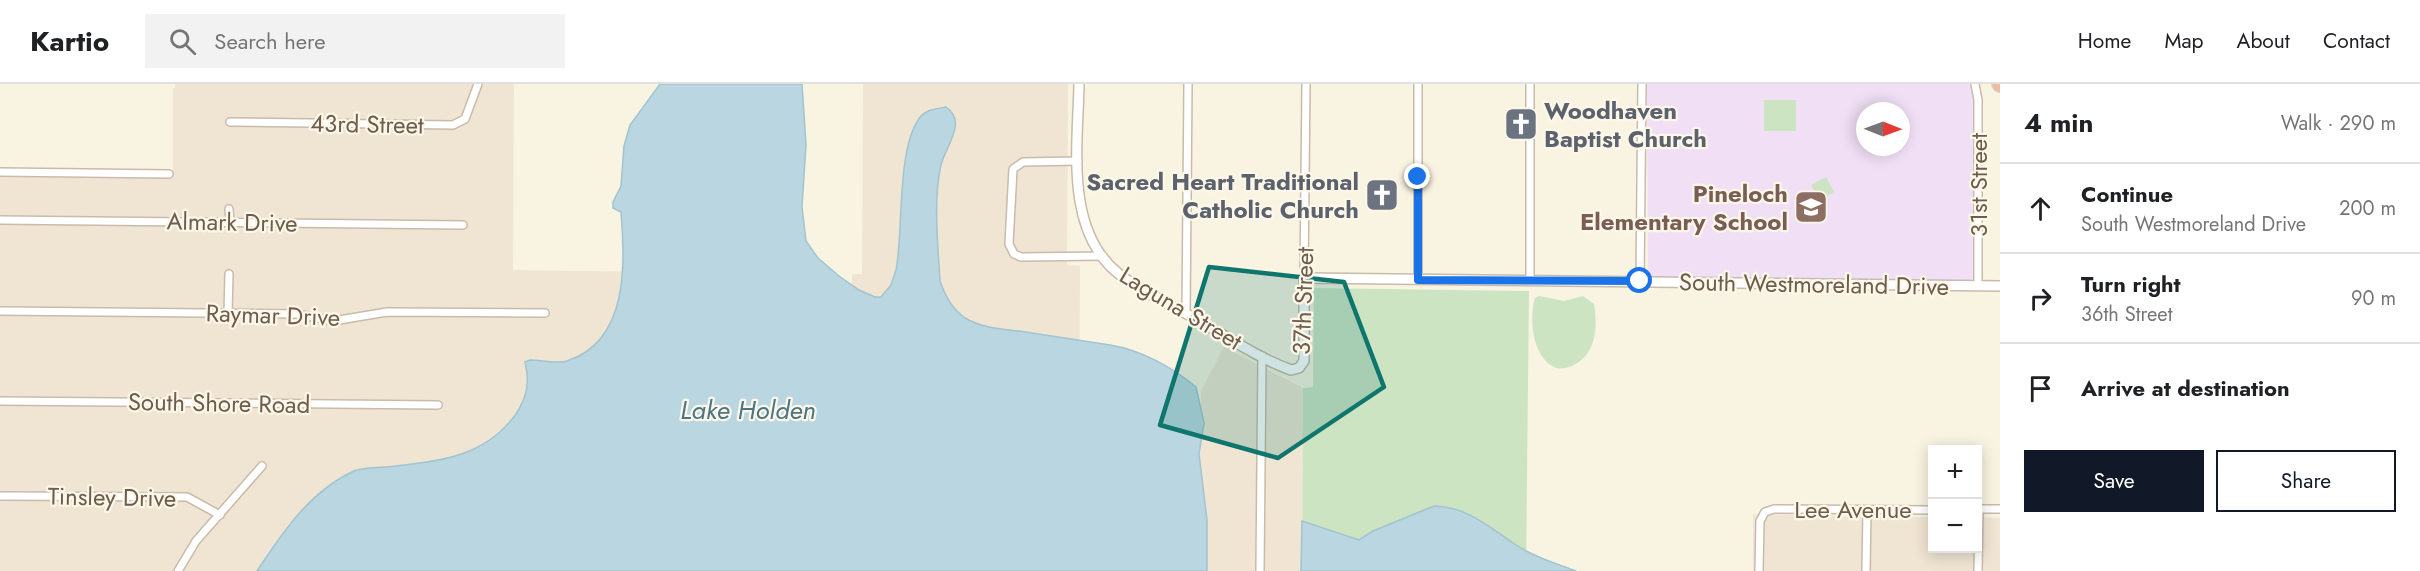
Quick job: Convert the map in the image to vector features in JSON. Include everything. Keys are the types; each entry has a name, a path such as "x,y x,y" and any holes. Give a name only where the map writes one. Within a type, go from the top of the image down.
{"street":[{"name":"43rd Street","path":"230,122 453,124 465,118 478,84"},
{"name":"Laguna Street","path":"1079,84 1080,199 1091,237 1103,256 1118,273 1144,291 1262,356"},
{"path":"1186,314 1188,84"},
{"name":"37th Street","path":"1260,571 1262,356 1291,370 1302,365 1305,354 1306,84"},
{"path":"1418,84 1418,280"},
{"path":"1530,84 1530,281"},
{"path":"1640,281 1642,84"},
{"name":"31st Street","path":"1975,84 1978,100 1978,286"},
{"path":"1078,161 1023,162 1013,169 1009,244 1014,254 1021,257 1103,256"},
{"path":"0,172 169,174"},
{"path":"229,209 230,222"},
{"name":"Almark Drive","path":"0,220 463,225"},
{"path":"228,313 229,274"},
{"name":"South Westmoreland Drive","path":"1304,278 2000,286"},
{"name":"Raymar Drive","path":"0,311 297,314 333,321 387,312 545,313"},
{"name":"South Shore Road","path":"0,401 438,405"},
{"path":"178,571 196,542 262,466"},
{"name":"Tinsley Drive","path":"0,496 187,497 220,515"},
{"name":"Lee Avenue","path":"1759,571 1760,521 1765,512 1774,509 1928,510"},
{"path":"1982,509 2000,509"},
{"path":"1866,571 1867,510"},
{"path":"1978,553 1978,571"}],"highlighted area":[{"path":"1209,267 1344,282 1384,387 1278,458 1160,425"}],"shaded area":[{"path":"175,84 514,84 513,270 805,274 344,571 0,571 0,175 173,176 173,88"},
{"path":"863,84 1068,84 1067,265 1080,266 1079,501 1199,503 1201,391 1224,347 1303,388 1302,571 1079,571 851,497 852,274 862,274"},
{"name":"Pineloch Elementary School","path":"1647,84 1971,84 1975,107 1975,276 1972,280 1966,282 1655,279 1649,273"},
{"path":"1753,514 1928,517 1928,553 1982,553 1982,517 2000,518 2000,571 1753,571"}],"green space":[{"path":"1764,100 1796,100 1796,131 1764,131"},
{"path":"1826,177 1834,192 1819,200 1811,185"},
{"path":"1314,288 1529,291 1526,571 1302,571 1303,388 1313,387"},
{"path":"1539,296 1564,301 1583,296 1594,304 1596,322 1594,340 1586,355 1572,366 1561,369 1554,367 1541,355 1534,336 1532,316 1535,298"}],"water":[{"name":"Lake Holden","path":"660,84 802,84 806,145 802,207 806,241 818,258 839,276 859,290 875,297 881,297 891,285 896,270 904,167 913,130 923,114 946,107 952,113 955,127 941,165 937,238 940,281 947,297 956,311 981,325 1122,347 1156,360 1196,387 1204,423 1199,454 1207,520 1207,571 257,571 299,514 338,479 366,468 441,459 474,449 503,429 520,408 527,383 525,362 530,360 567,361 587,351 602,337 612,319 619,298 622,277 621,212 613,208 613,202 621,186 624,146 630,125"},
{"path":"1434,506 1468,514 1530,553 1576,571 1301,571 1302,521 1359,540 1373,531"}],"place":[{"name":"Woodhaven Baptist Church","path":"1521,124"},
{"name":"Sacred Heart Traditional Catholic Church","path":"1382,195"},
{"name":"Pineloch Elementary School","path":"1811,207"}],"route":[{"path":"1418,177 1418,280 1640,281"}]}
